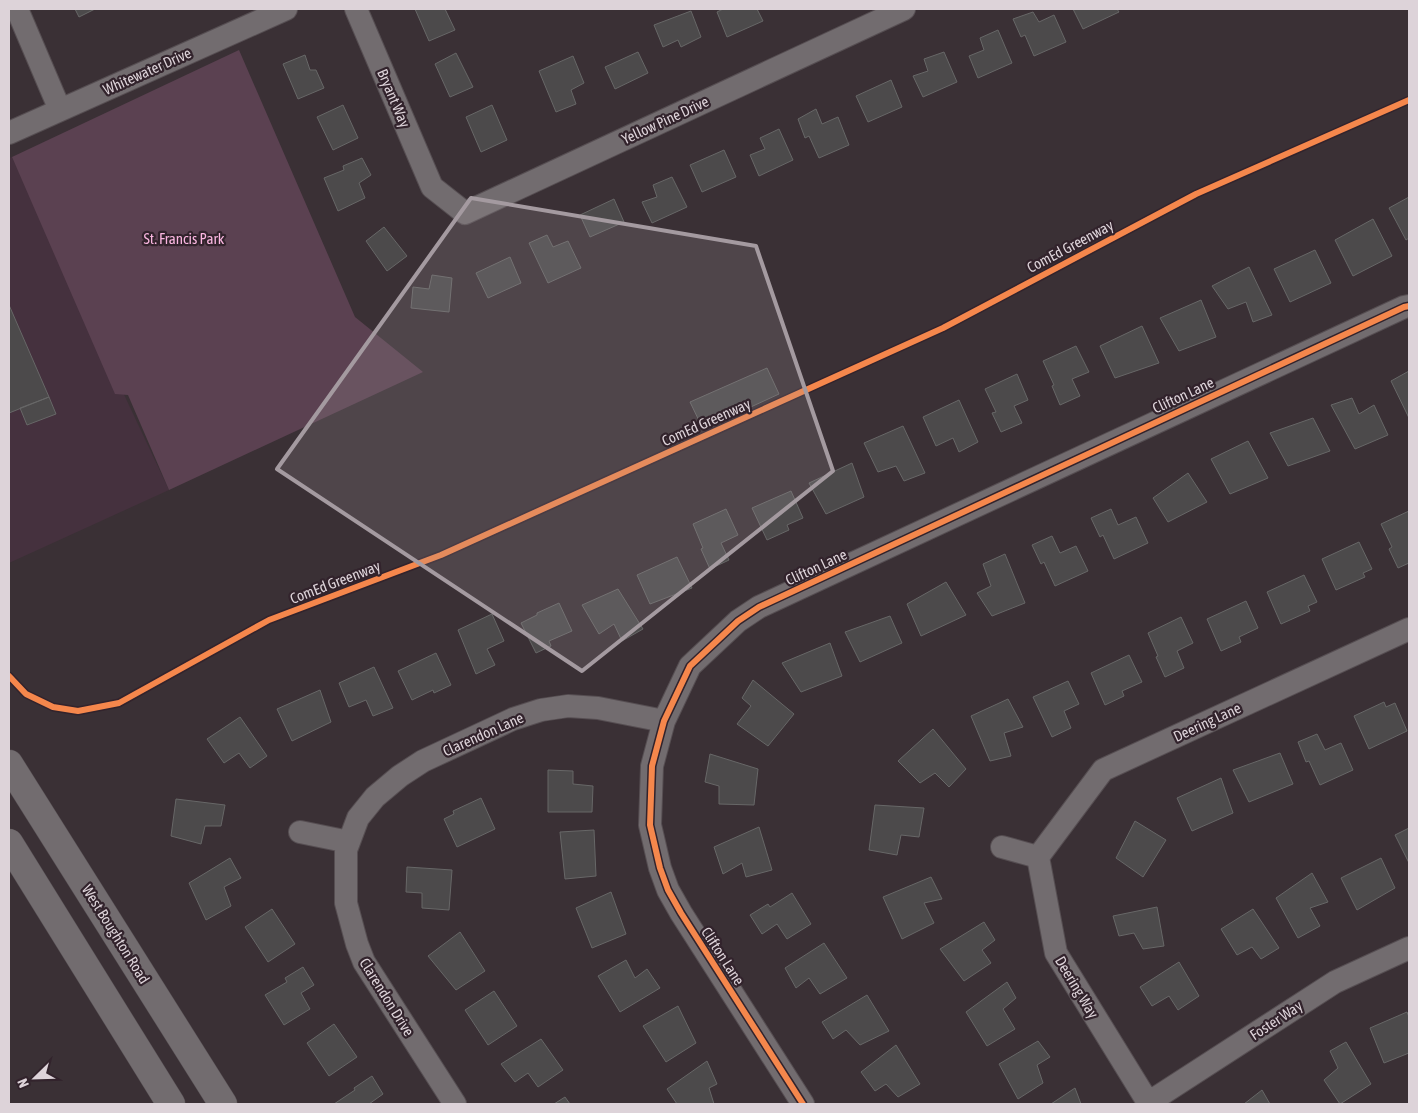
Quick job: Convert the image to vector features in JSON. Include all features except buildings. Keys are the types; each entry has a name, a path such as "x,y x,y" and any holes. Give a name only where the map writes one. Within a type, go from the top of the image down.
{"main road":[{"name":"West Boughton Road","path":"9,764 223,1104"},
{"path":"9,843 171,1104"}],"street":[{"path":"17,9 60,110"},
{"name":"Whitewater Drive","path":"9,134 286,9"},
{"name":"Bryant Way","path":"356,9 432,187"},
{"name":"Yellow Pine Drive","path":"432,187 464,213 904,9"},
{"name":"Clifton Lane","path":"803,1104 681,914 668,890 660,868 650,825 652,766 664,721 690,666 738,621 759,607 1409,306"},
{"name":"Deering Lane","path":"1038,857 1103,770 1409,629"},
{"name":"Clarendon Lane","path":"347,846 358,818 375,797 400,776 423,761 513,719 541,710 568,706 598,708 664,721"},
{"path":"300,832 347,846"},
{"name":"Clarendon Drive","path":"347,846 346,903 364,962 455,1104"},
{"path":"1002,847 1038,857"},
{"name":"Deering Way","path":"1038,857 1056,953 1148,1103"},
{"name":"Foster Way","path":"1148,1103 1334,982 1409,948"}],"highlighted area":[{"path":"471,198 756,246 833,471 582,671 277,469"}],"shaded area":[{"path":"12,157 169,490 9,563 9,158"}],"green space":[{"name":"St. Francis Park","path":"239,50 355,317 423,372 169,490 128,395 115,394 12,157"}],"cycle path":[{"name":"ComEd Greenway","path":"9,676 26,694 53,707 78,711 119,703 269,620 441,555 943,328 1196,194 1409,100"},
{"path":"803,1104 681,913 668,890 660,868 650,825 652,766 664,721 690,666 738,621 759,607 1409,306"}]}
